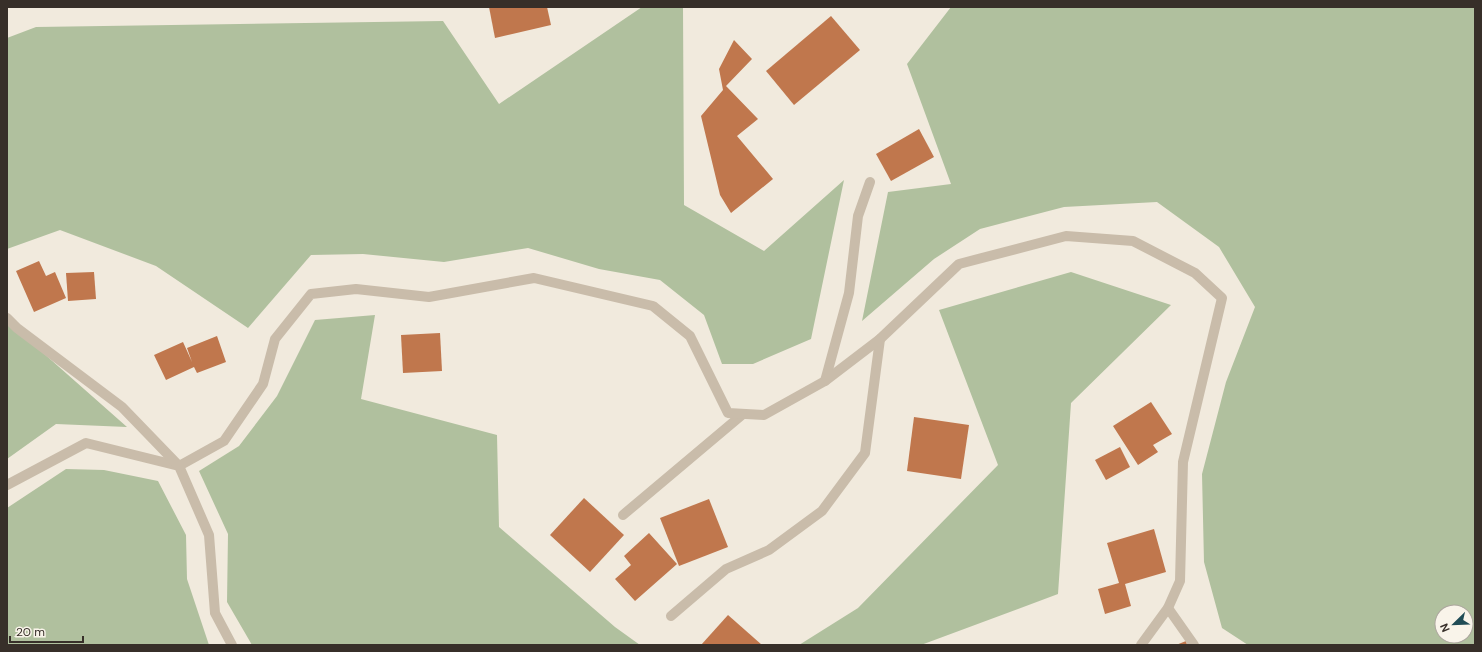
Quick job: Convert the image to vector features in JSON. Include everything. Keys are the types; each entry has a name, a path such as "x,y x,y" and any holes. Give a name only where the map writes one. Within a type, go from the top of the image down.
{"street":[{"path":"825,381 849,293 858,216 870,182"},
{"path":"7,485 86,443 179,466 224,441 263,384 275,338 312,294 356,289 429,297 534,278 653,306 690,336 728,413 764,415 825,381 880,339 959,264 1066,236 1133,241 1195,273 1222,298 1183,462 1180,581 1168,608 1141,645"},
{"path":"7,318 17,328 122,407 179,466 209,535 215,612 232,645"},
{"path":"671,616 726,569 769,550 822,511 865,453 880,339"},
{"path":"623,515 743,414"},
{"path":"1168,608 1194,645"}],"green space":[{"path":"642,7 683,7 684,205 764,251 844,180 811,339 753,364 722,364 704,315 660,280 599,269 528,248 444,262 363,254 311,255 248,328 156,266 60,230 7,249 7,38 36,27 443,21 499,104"},
{"path":"951,7 1475,7 1475,645 1248,645 1222,628 1204,562 1202,474 1226,382 1255,307 1219,247 1157,202 1064,207 980,229 934,259 862,321 888,192 951,184 907,64"},
{"path":"1071,272 1171,305 1071,403 1058,594 921,645 799,645 858,608 998,465 939,310"},
{"path":"375,315 361,399 497,435 499,527 615,627 640,645 252,645 227,602 228,534 199,471 239,446 277,396 315,320"},
{"path":"7,321 127,427 56,424 7,459"},
{"path":"66,469 104,470 158,481 186,535 187,579 209,645 7,645 7,508"}],"building":[{"path":"489,7 547,7 551,25 495,38"},
{"path":"831,16 860,50 794,105 766,71"},
{"path":"734,40 752,59 726,86 758,119 737,136 773,179 731,213 720,195 701,116 723,90 719,69"},
{"path":"919,129 934,157 891,181 876,154"},
{"path":"39,261 46,276 55,272 66,298 34,312 16,271"},
{"path":"94,272 96,299 68,301 66,273"},
{"path":"440,333 442,371 403,373 401,335"},
{"path":"217,336 226,362 197,373 194,367 166,380 154,355 183,342 192,362 187,348"},
{"path":"1151,402 1172,434 1153,445 1158,452 1138,465 1113,426"},
{"path":"914,417 969,425 961,479 907,471"},
{"path":"1120,447 1130,467 1106,480 1095,460"},
{"path":"584,498 624,535 590,572 550,535"},
{"path":"709,499 728,547 679,566 660,518"},
{"path":"1154,529 1166,572 1125,584 1131,606 1105,614 1098,589 1119,583 1107,543"},
{"path":"649,533 677,564 635,601 615,579 631,565 624,556"},
{"path":"728,615 762,645 701,645"},
{"path":"1186,641 1187,645 1176,645"}]}
